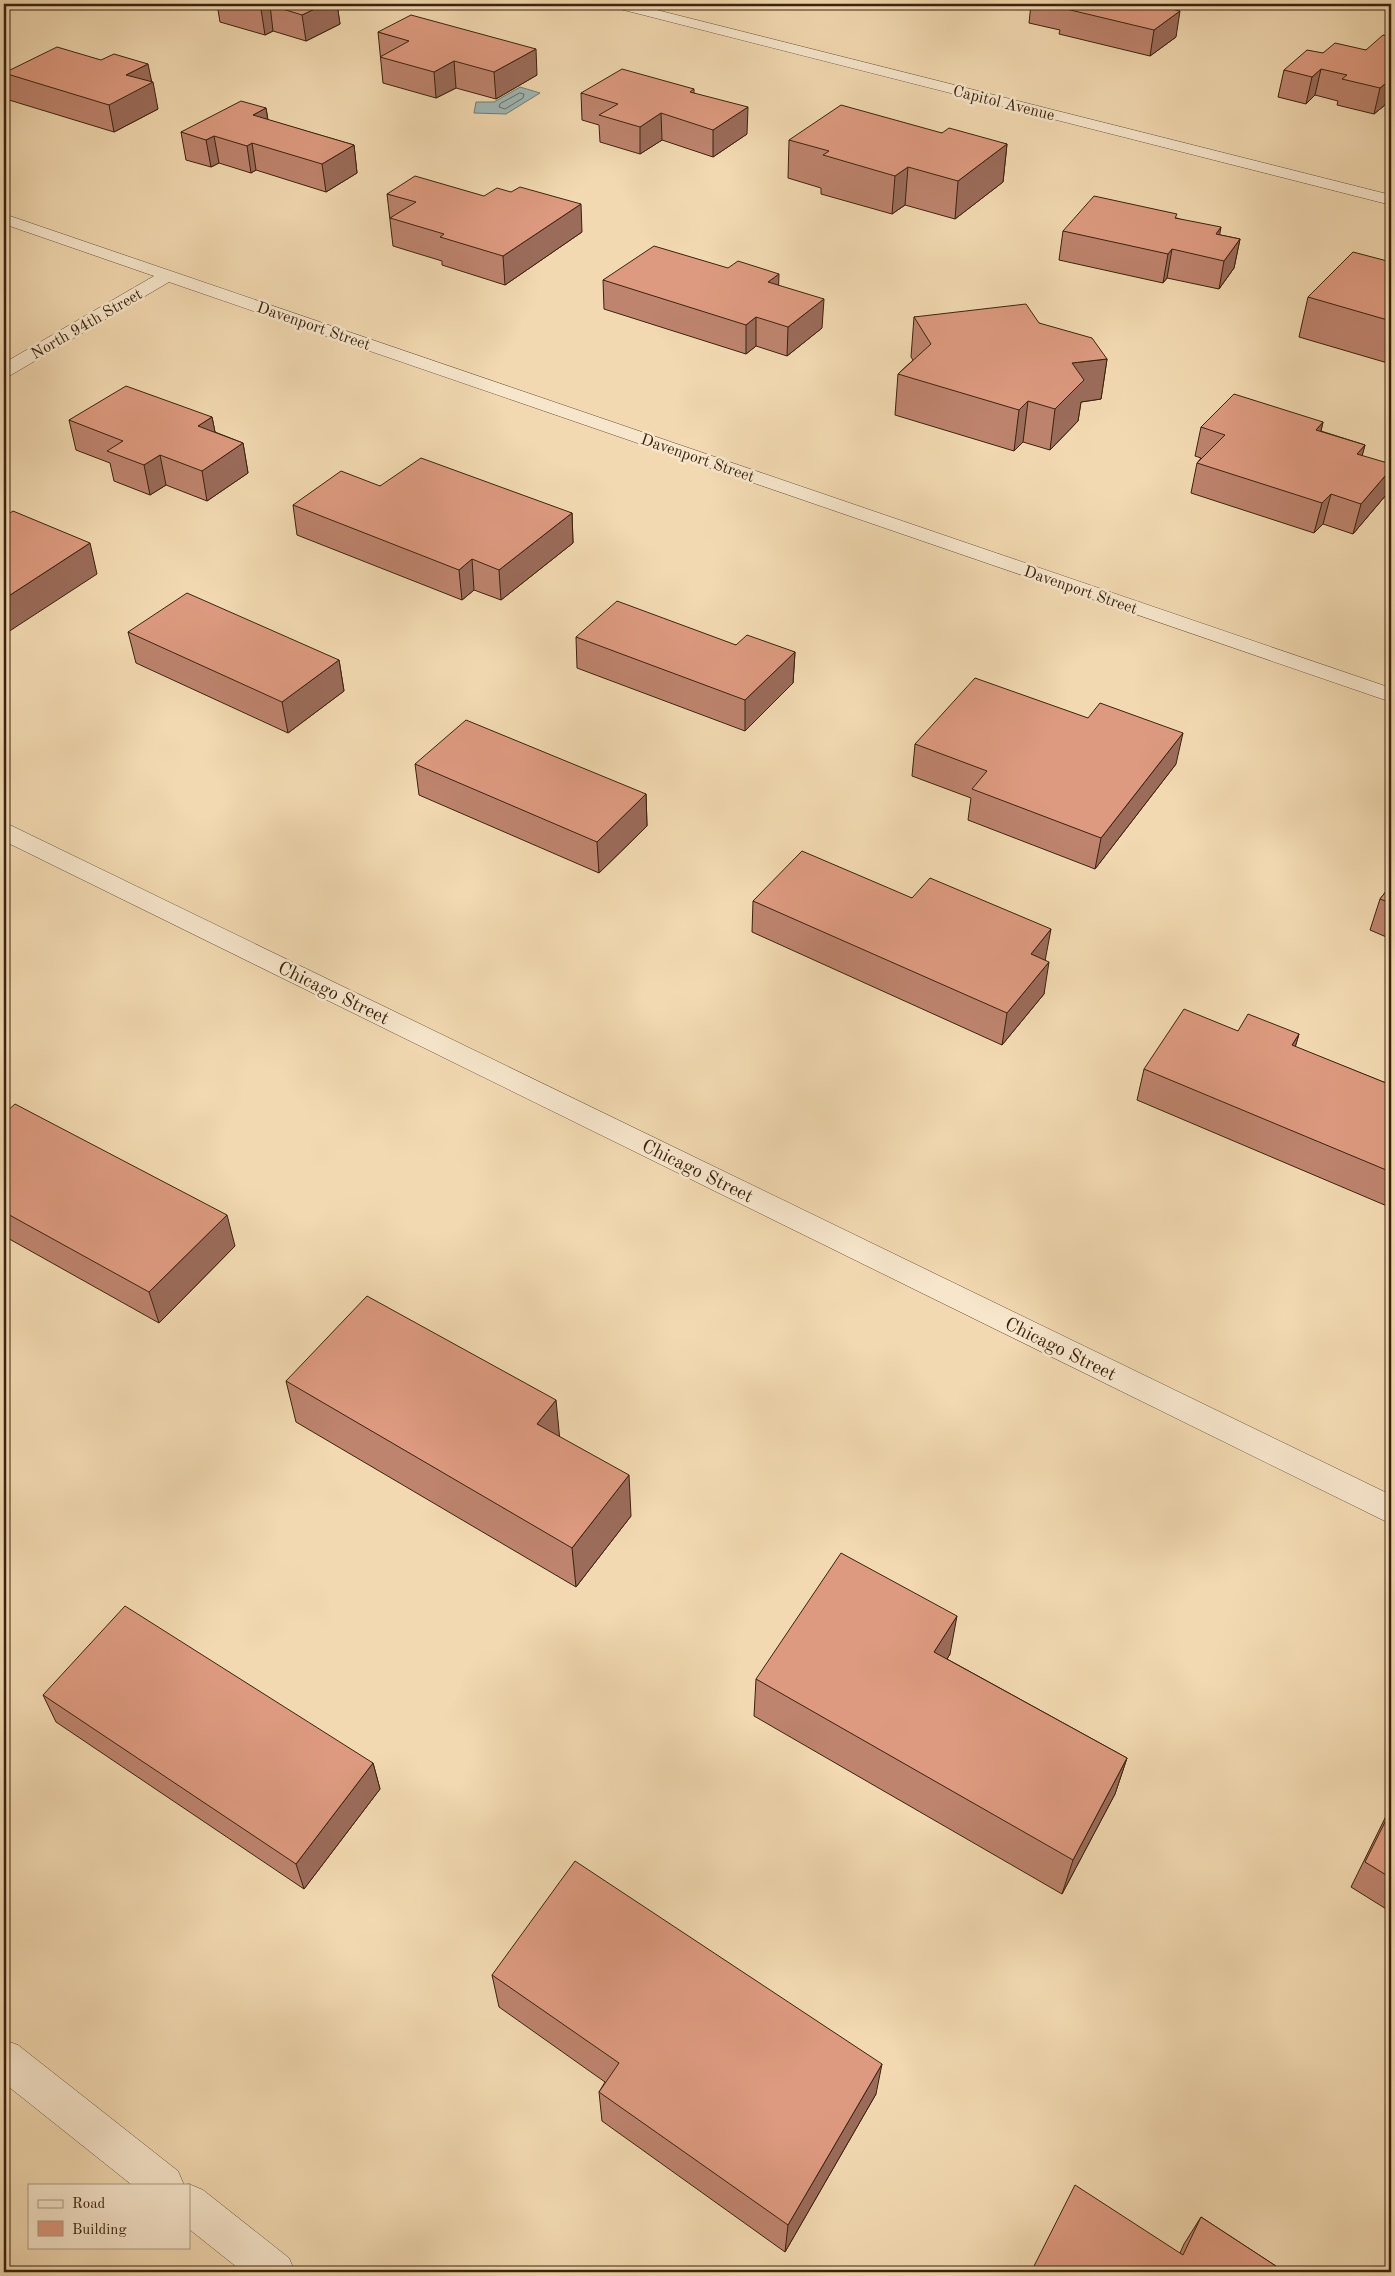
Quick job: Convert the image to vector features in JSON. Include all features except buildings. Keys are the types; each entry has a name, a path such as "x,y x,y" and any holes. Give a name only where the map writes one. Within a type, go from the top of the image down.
{"street":[{"name":"Capitol Avenue","path":"617,4 1391,200"},
{"name":"Davenport Street","path":"4,219 1391,695"},
{"name":"North 94th Street","path":"4,371 168,275"},
{"name":"Chicago Street","path":"4,831 1391,1510"},
{"path":"4,2059 163,2184"},
{"path":"190,2205 275,2272"}],"water":[{"path":"520,87 540,93 506,114 474,113 476,102 494,102"}]}
